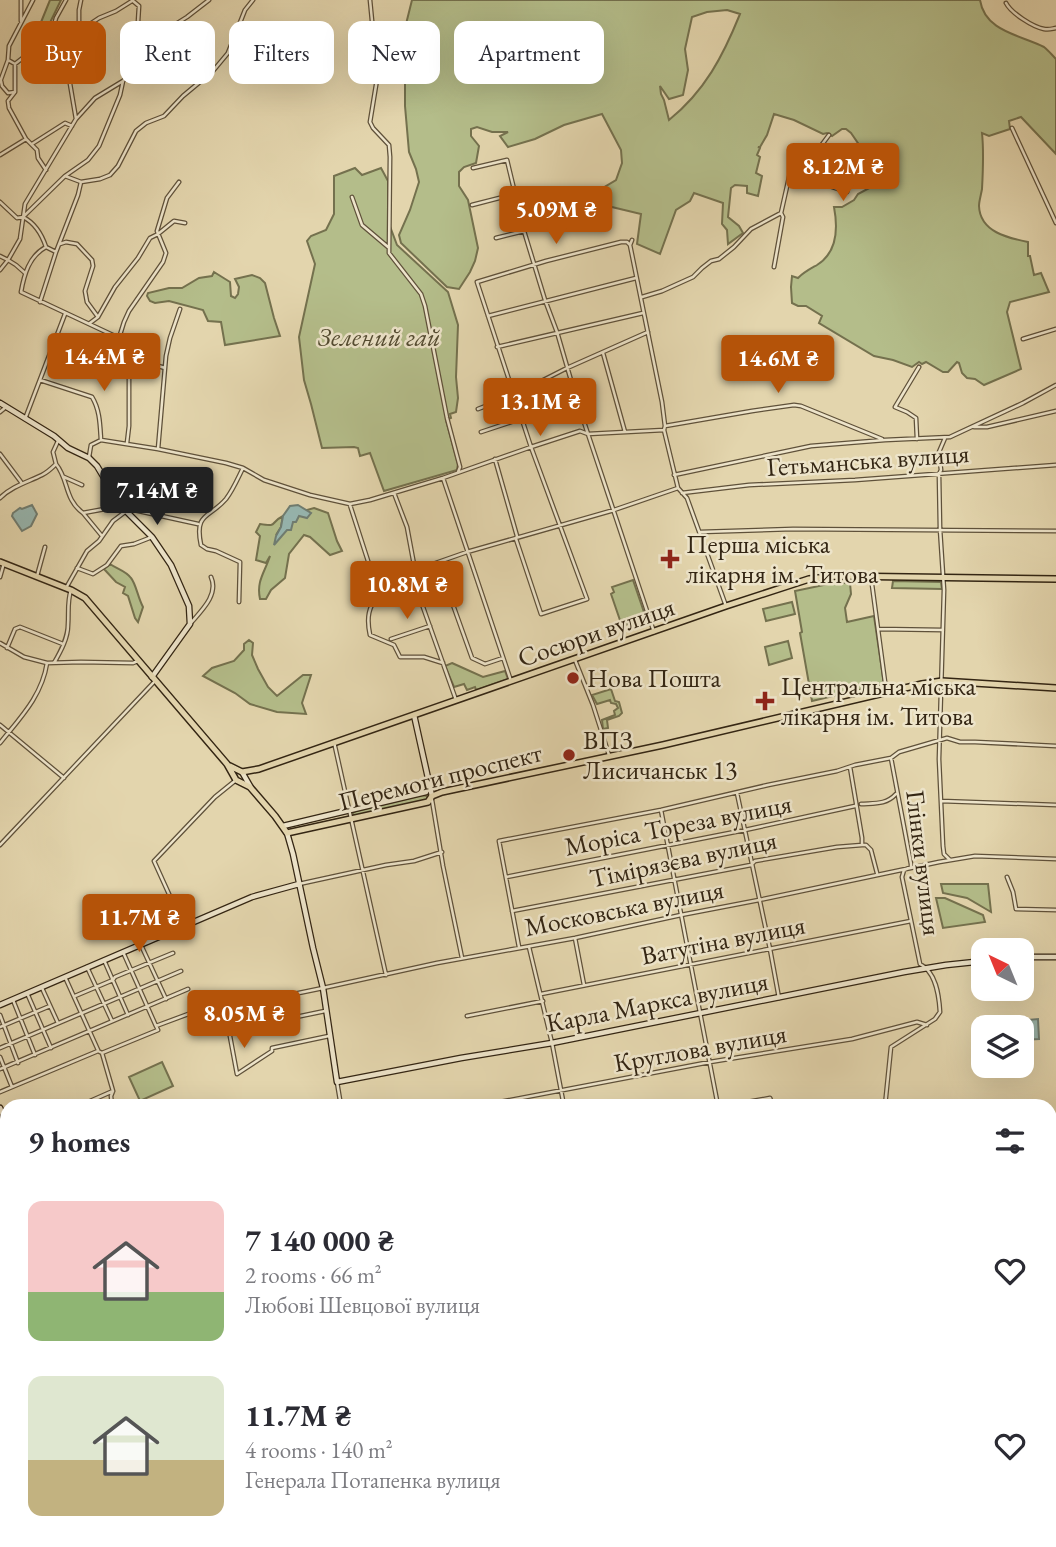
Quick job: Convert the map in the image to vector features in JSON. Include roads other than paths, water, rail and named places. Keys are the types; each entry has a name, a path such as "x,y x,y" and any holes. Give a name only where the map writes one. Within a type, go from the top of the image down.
{"main road":[{"path":"2,562 85,598 287,833"},
{"name":"Сосюри вулиця","path":"239,777 726,606 813,579 836,576 1056,579"},
{"name":"Перемоги проспект","path":"287,833 428,802 429,794 609,757 909,687 942,681 1056,688"}],"street":[{"path":"21,0 21,21"},
{"path":"23,21 33,0"},
{"path":"55,21 66,0"},
{"path":"79,21 81,0"},
{"path":"94,21 132,0 139,6 138,21"},
{"path":"181,21 209,0"},
{"path":"65,176 81,182 110,175 118,166 136,131 146,123 164,116 213,71 228,53 245,10 253,0"},
{"path":"370,0 373,32 380,61 370,122 389,145 389,253 421,294 425,306 447,418 460,467 458,471"},
{"path":"1006,2 1010,10 1041,28 1056,28"},
{"path":"15,92 8,93 0,81 8,60 9,46 21,25"},
{"path":"15,64 21,59"},
{"path":"8,60 15,64"},
{"path":"15,64 15,92 8,101 9,108 26,139 37,150 38,158 46,170"},
{"path":"0,270 20,239 25,204 76,119 95,98 120,83"},
{"path":"70,84 76,119"},
{"path":"23,218 65,176 88,160 99,146 122,84"},
{"path":"32,144 65,122 72,126"},
{"path":"1012,128 1056,223"},
{"path":"774,267 783,218 781,212 790,173 810,161 829,135"},
{"path":"0,155 26,139"},
{"path":"790,173 847,192 857,153"},
{"path":"473,168 507,160 524,231 545,300 654,632"},
{"path":"40,302 81,182"},
{"path":"127,443 129,373 119,338 129,312 163,262 166,253 156,231 167,198 178,182"},
{"path":"472,205 515,194"},
{"path":"352,197 362,225 388,247"},
{"path":"0,202 16,218 28,220 46,247 55,252"},
{"path":"641,298 694,277 711,261 734,247 751,229 781,212"},
{"path":"88,324 98,317 115,287 150,238 174,221 186,223"},
{"path":"496,238 524,231"},
{"path":"495,459 516,539 541,614 586,599 531,447 477,282 621,242 631,243 674,475 678,488 687,498 726,606"},
{"path":"60,244 77,244 92,260 93,266 85,291 87,302 98,317"},
{"path":"46,247 37,251 25,273 21,292 119,338"},
{"path":"0,256 25,273"},
{"path":"488,316 636,278"},
{"path":"158,449 165,368 170,338 180,309"},
{"path":"497,347 643,313"},
{"path":"25,419 65,314"},
{"path":"1023,339 1056,329"},
{"path":"478,409 514,395 648,332"},
{"path":"603,352 625,432"},
{"path":"123,356 165,368"},
{"path":"917,439 916,418 895,408 919,367"},
{"path":"40,380 92,397 99,417 98,441"},
{"path":"674,475 811,446 946,438 1056,385"},
{"path":"481,432 577,401"},
{"path":"0,403 54,436 68,448 89,458 97,466 121,506 152,537 172,565 190,606 190,624"},
{"path":"89,458 91,445 98,441 127,443 226,463 243,468 264,480 350,504 443,478 580,431 588,434 665,428 794,405 885,440"},
{"path":"0,412 6,407"},
{"path":"973,427 987,427 1056,411"},
{"path":"946,438 939,452 944,578 940,741 943,846 944,854 950,860"},
{"path":"58,441 53,452 72,502 102,536"},
{"path":"0,454 22,483"},
{"path":"0,498 22,483 46,474 56,464"},
{"name":"Гетьманська вулиця","path":"682,493 748,485 1056,465"},
{"path":"239,602 240,562 201,545 199,524 206,514 228,497 243,468"},
{"path":"64,477 82,485"},
{"path":"443,478 511,682"},
{"path":"376,584 467,552 614,510 678,488"},
{"path":"393,493 407,527 418,593 456,701"},
{"path":"350,504 378,592 369,609 370,635 394,645 400,657 424,657 443,663"},
{"path":"83,513 121,506 199,524"},
{"path":"54,663 68,630 67,600 78,568 87,551 99,541 113,521 127,511"},
{"path":"700,532 793,529 1056,531"},
{"path":"78,568 93,574 107,565 121,546 152,537"},
{"path":"37,576 45,547"},
{"path":"0,577 2,562"},
{"path":"438,563 472,658 485,664 503,658"},
{"path":"0,845 153,679 213,594 211,577"},
{"path":"871,577 885,682"},
{"path":"391,639 430,626"},
{"path":"7,648 15,629 20,627 63,644"},
{"path":"878,629 943,630"},
{"path":"0,643 24,657 47,663 138,661"},
{"path":"575,660 593,705 609,757"},
{"path":"0,743 40,691 47,663"},
{"path":"414,715 430,785 429,794 462,958"},
{"path":"0,725 64,778"},
{"path":"519,947 499,841 661,810 891,758 899,752 947,738 967,743 1056,746"},
{"path":"334,742 386,975"},
{"name":"Глінки вулиця","path":"891,758 911,867 904,870 902,877 920,964 928,968"},
{"path":"850,767 862,845 871,850 877,874"},
{"name":"Сосюри вулиця","path":"183,924 154,861 215,797 239,777"},
{"path":"737,793 779,998"},
{"path":"861,804 883,803 897,793"},
{"name":"Перемоги проспект","path":"283,826 429,794"},
{"path":"941,801 1056,805"},
{"name":"Моріса Тореза вулиця","path":"506,877 855,806"},
{"path":"661,810 717,1099"},
{"path":"287,833 328,1010 340,1099"},
{"name":"Тімірязєва вулиця","path":"512,911 752,864 755,861 862,845"},
{"path":"0,1005 183,924 252,897 299,884 414,861 442,852"},
{"name":"Московська вулиця","path":"202,1013 911,867 975,856 1056,859"},
{"path":"1007,877 1016,909 1056,910"},
{"name":"Ватутіна вулиця","path":"541,994 911,921"},
{"path":"575,938 584,985"},
{"path":"140,944 166,999"},
{"path":"529,947 562,1099"},
{"path":"0,1092 158,1030 122,952"},
{"path":"75,996 173,953"},
{"path":"1034,957 1056,957"},
{"path":"104,960 128,1015"},
{"name":"Карла Маркса вулиця","path":"337,1082 552,1043 928,968 971,963"},
{"path":"87,967 112,1021"},
{"path":"886,1099 891,1047 927,1025 940,1012 933,976 928,968"},
{"path":"0,1048 181,971"},
{"path":"65,977 100,1052 113,1091 111,1099"},
{"path":"41,987 58,1023"},
{"path":"2,1068 188,989"},
{"path":"27,993 51,1048"},
{"path":"13,1000 35,1055"},
{"path":"467,1016 543,1001"},
{"path":"2,1026 50,1006"},
{"path":"328,1010 229,1031 237,1074 272,1051 272,1048 331,1035"},
{"path":"156,1026 191,1013"},
{"path":"0,1015 18,1063"},
{"name":"Круглова вулиця","path":"520,1099 710,1062 852,1039 916,1023 927,1025"},
{"path":"0,1057 2,1068 12,1087"},
{"path":"95,1099 113,1091"}],"water":[{"path":"32,505 37,514 31,526 22,531 12,516 13,513"},
{"path":"298,505 311,513 307,518 299,516 296,522 293,522 291,530 287,530 274,545 283,516 290,506"},
{"path":"1034,1019 1038,1019 1039,1039 1034,1039"}],"place":[{"name":"Перша міська лікарня ім. Титова","path":"670,559"},
{"name":"Нова Пошта","path":"573,678"},
{"name":"Центральна міська лікарня ім. Титова","path":"765,701"},
{"name":"ВПЗ Лисичанськ 13","path":"569,755"}],"park label":[{"name":"Зелений гай","path":"379,337"}]}
